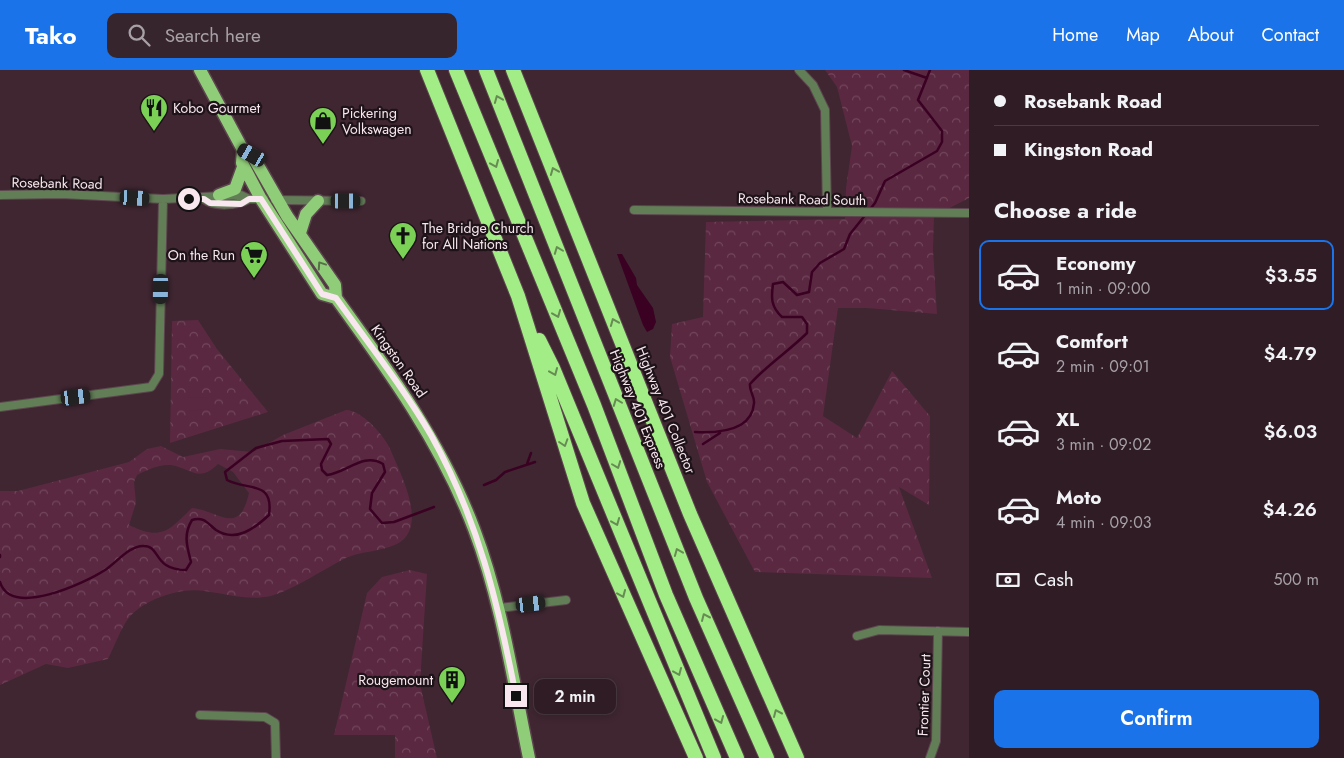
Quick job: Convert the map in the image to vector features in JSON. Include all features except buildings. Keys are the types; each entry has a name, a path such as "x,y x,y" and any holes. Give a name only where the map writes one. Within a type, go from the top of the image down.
{"highway":[{"path":"427,70 518,296 553,368 714,758"},
{"path":"456,70 594,405 666,595 737,758"},
{"name":"Highway 401 Express","path":"486,70 696,598 767,758"},
{"name":"Highway 401 Collector","path":"513,70 690,514 797,758"},
{"path":"518,296 583,503 696,758"}],"main road":[{"name":"Kingston Road","path":"200,70 243,150 244,167 255,199 322,294 336,298"},
{"name":"Kingston Road","path":"243,150 252,155 278,200 335,285 336,298 399,385 431,435 474,529 499,608 529,758"},
{"path":"219,195 235,189 244,167"},
{"path":"300,233 306,214 318,201"}],"street":[{"path":"799,70 813,85 825,110 827,211"},
{"name":"Rosebank Road","path":"0,195 61,194 163,199 204,199 210,195 241,195 255,199 361,201"},
{"path":"0,407 151,387 159,374 163,199"},
{"name":"Rosebank Road","path":"204,199 210,203 241,204 255,199"},
{"name":"Rosebank Road South","path":"634,210 969,213"},
{"path":"499,608 566,600"},
{"path":"857,636 878,630 969,632"},
{"name":"Frontier Court","path":"930,758 936,741 938,631"},
{"path":"200,715 265,717 275,723 276,758"}],"green space":[{"path":"825,70 969,70 969,198 934,216 933,249 937,314 867,308 838,308 823,416 857,438 892,371 930,416 929,505 899,487 932,578 755,572 707,482 670,357 672,324 703,317 706,222 845,219 846,188 852,146 837,87"},
{"path":"198,320 217,349 268,412 170,443 172,321"},
{"path":"210,397 210,409 187,411 187,398"},
{"path":"346,410 359,414 366,419 379,432 388,445 406,486 412,513 411,526 406,536 391,547 346,558 271,596 254,598 194,590 172,593 161,597 151,601 132,614 123,626 108,659 68,668 46,664 0,685 0,491 18,491 129,462 147,449 161,446 183,457 220,449 253,452 283,435","holes":["218,464 233,472 249,493 245,506 240,514 234,518 227,518 192,508 177,523 157,533 140,530 129,525 136,503 134,482 137,475 162,465 171,465 200,474 206,473"]},
{"path":"410,570 427,574 420,684 437,758 395,758 395,735 334,735 367,593 382,577"}],"shaded area":[{"path":"617,254 622,254 636,278 637,285 653,308 656,322 653,329 647,332 643,325"}],"waterway":[{"path":"904,70 927,78"},
{"path":"695,432 731,429 747,420 752,413 754,403 750,384 807,333 807,324 802,317 782,317 776,310 772,298 773,284 783,282 797,295 809,292 812,272 820,263 844,249 850,234 875,203 885,181 937,151 942,142 942,131 918,100 930,70"},
{"path":"703,444 720,433"},
{"path":"0,582 7,592 18,597 49,594 66,589 95,576 128,551 139,546 149,547 168,566 186,570 191,562 187,546 187,531 192,520 203,520 223,534 231,535 251,529 269,515 268,496 263,491 227,480 225,472 256,448 282,441 328,439 331,444 321,464 322,470 327,475 369,460 383,464 385,472 372,493 370,509 382,523 394,522 434,507"},
{"path":"527,464 531,453"},
{"path":"484,485 496,480 505,472 535,462"}],"place":[{"name":"Kobo Gourmet","path":"154,132"},
{"name":"Pickering Volkswagen","path":"323,145"},
{"name":"The Bridge Church for All Nations","path":"403,260"},
{"name":"On the Run","path":"254,279"},
{"name":"Rougemount","path":"452,704"}],"route":[{"path":"189,199 204,199 210,203 241,204 249,199 261,199 322,294 336,298 399,385 431,435 474,529 499,608 516,696"}]}
